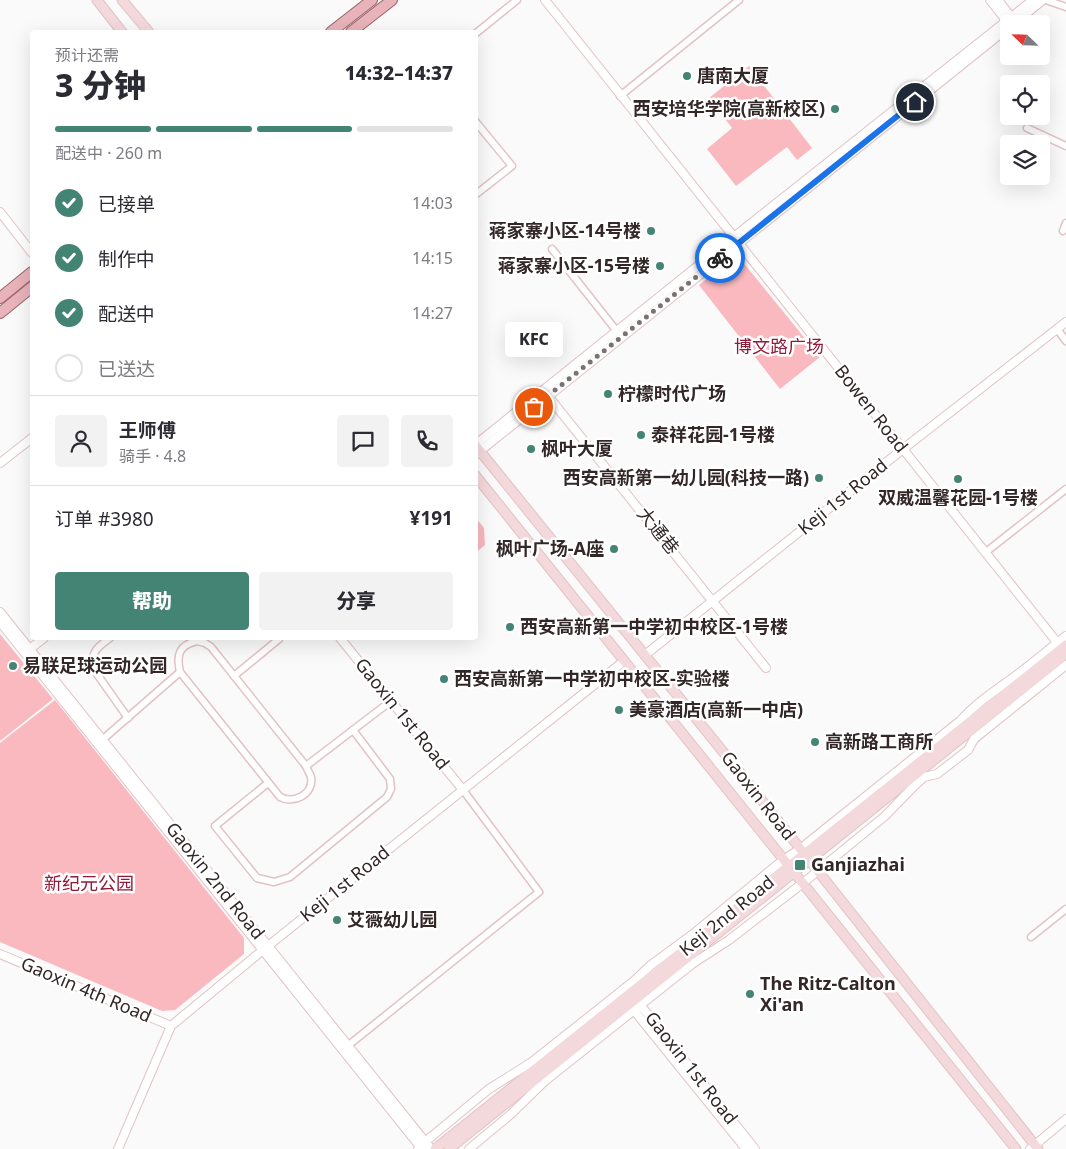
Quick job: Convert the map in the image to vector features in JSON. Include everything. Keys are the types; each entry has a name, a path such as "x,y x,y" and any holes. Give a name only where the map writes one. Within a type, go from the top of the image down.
{"main road":[{"path":"97,0 120,30"},
{"path":"122,0 146,30"},
{"path":"334,30 372,0"},
{"path":"354,30 392,0"},
{"path":"0,298 30,274"},
{"path":"0,313 30,289"},
{"name":"Gaoxin Road","path":"478,451 645,655 818,871 1034,1147"},
{"name":"Gaoxin Road","path":"478,479 1016,1149"},
{"name":"Keji 2nd Road","path":"449,1149 789,867 1063,649"},
{"name":"Keji 2nd Road","path":"435,1149 630,999"}],"street":[{"path":"478,32 518,0"},
{"name":"Bowen Road","path":"545,0 1063,649"},
{"path":"620,96 739,0"},
{"path":"990,0 1004,15"},
{"path":"998,0 1007,15"},
{"path":"1018,15 1033,0"},
{"path":"1022,15 1045,0 1066,7"},
{"path":"478,447 1000,31"},
{"path":"478,125 512,166 478,193"},
{"path":"1027,128 1066,146"},
{"path":"0,212 30,250"},
{"path":"1063,231 1066,223"},
{"path":"552,249 619,334"},
{"name":"Keji 1st Road","path":"645,655 903,449 1066,322"},
{"path":"1057,330 1066,341"},
{"path":"478,448 548,396 619,334"},
{"name":"大通巷","path":"548,396 766,668"},
{"path":"0,463 30,440"},
{"path":"986,552 1066,489"},
{"name":"Gaoxin 2nd Road","path":"0,612 27,651 345,1048 421,1146 431,1149"},
{"name":"Gaoxin 2nd Road","path":"0,622 102,740 265,948"},
{"path":"789,867 960,720 970,709 1063,649 1066,636"},
{"path":"27,651 41,640"},
{"path":"108,640 95,650 92,667 128,718"},
{"path":"234,676 278,640"},
{"name":"Gaoxin 1st Road","path":"342,640 463,790"},
{"path":"197,641 206,643 211,647 306,766 311,777 310,787 303,796 286,801 280,797 180,672 177,662 180,652 187,643 197,641"},
{"name":"Keji 1st Road","path":"118,1149 171,1026 265,948 624,661"},
{"path":"421,1146 490,1090 630,999 692,964 729,940 885,816 924,777 937,774 968,750 974,739 1066,665"},
{"path":"102,740 180,672"},
{"path":"306,766 391,701"},
{"path":"268,783 215,826 257,878 274,882 290,877 387,797 391,789 390,779 353,730"},
{"path":"345,1048 539,892 463,790"},
{"path":"1031,937 1066,909"},
{"name":"Gaoxin 4th Road","path":"0,954 171,1026"},
{"path":"469,1149 512,1114 630,999"},
{"name":"Gaoxin 1st Road","path":"630,999 746,1149"},
{"name":"Gaoxin 1st Road","path":"630,999 755,1149"},
{"path":"1025,1149 1034,1147 1066,1120"}],"green space":[{"path":"749,66 812,148 797,160 787,147 736,186 707,149 732,128 709,98"},
{"name":"博文路广场","path":"729,261 742,261 820,357 780,389 699,285"},
{"path":"478,521 484,528 485,545 478,551"},
{"name":"易联足球运动公园","path":"0,634 53,699 0,741"},
{"name":"新纪元公园","path":"55,700 244,938 244,954 175,1010 162,1011 0,942 0,743"}],"way so far":[{"path":"534,407 720,258"}],"place":[{"name":"唐南大厦","path":"687,76"},
{"name":"西安培华学院(高新校区)","path":"835,109"},
{"name":"蒋家寨小区-14号楼","path":"651,231"},
{"name":"蒋家寨小区-15号楼","path":"660,266"},
{"name":"柠檬时代广场","path":"608,394"},
{"name":"KFC","path":"534,407"},
{"name":"泰祥花园-1号楼","path":"641,435"},
{"name":"枫叶大厦","path":"531,449"},
{"name":"西安高新第一幼儿园(科技一路)","path":"819,478"},
{"name":"双威温馨花园-1号楼","path":"958,479"},
{"name":"枫叶广场-A座","path":"614,549"},
{"name":"西安高新第一中学初中校区-1号楼","path":"510,627"},
{"name":"易联足球运动公园","path":"13,666"},
{"name":"西安高新第一中学初中校区-实验楼","path":"444,679"},
{"name":"美豪酒店(高新一中店)","path":"619,710"},
{"name":"高新路工商所","path":"815,742"},
{"name":"Ganjiazhai","path":"800,865"},
{"name":"艾薇幼儿园","path":"337,920"},
{"name":"The Ritz-Calton Xi'an","path":"750,994"}],"route":[{"path":"720,258 915,102"}]}
